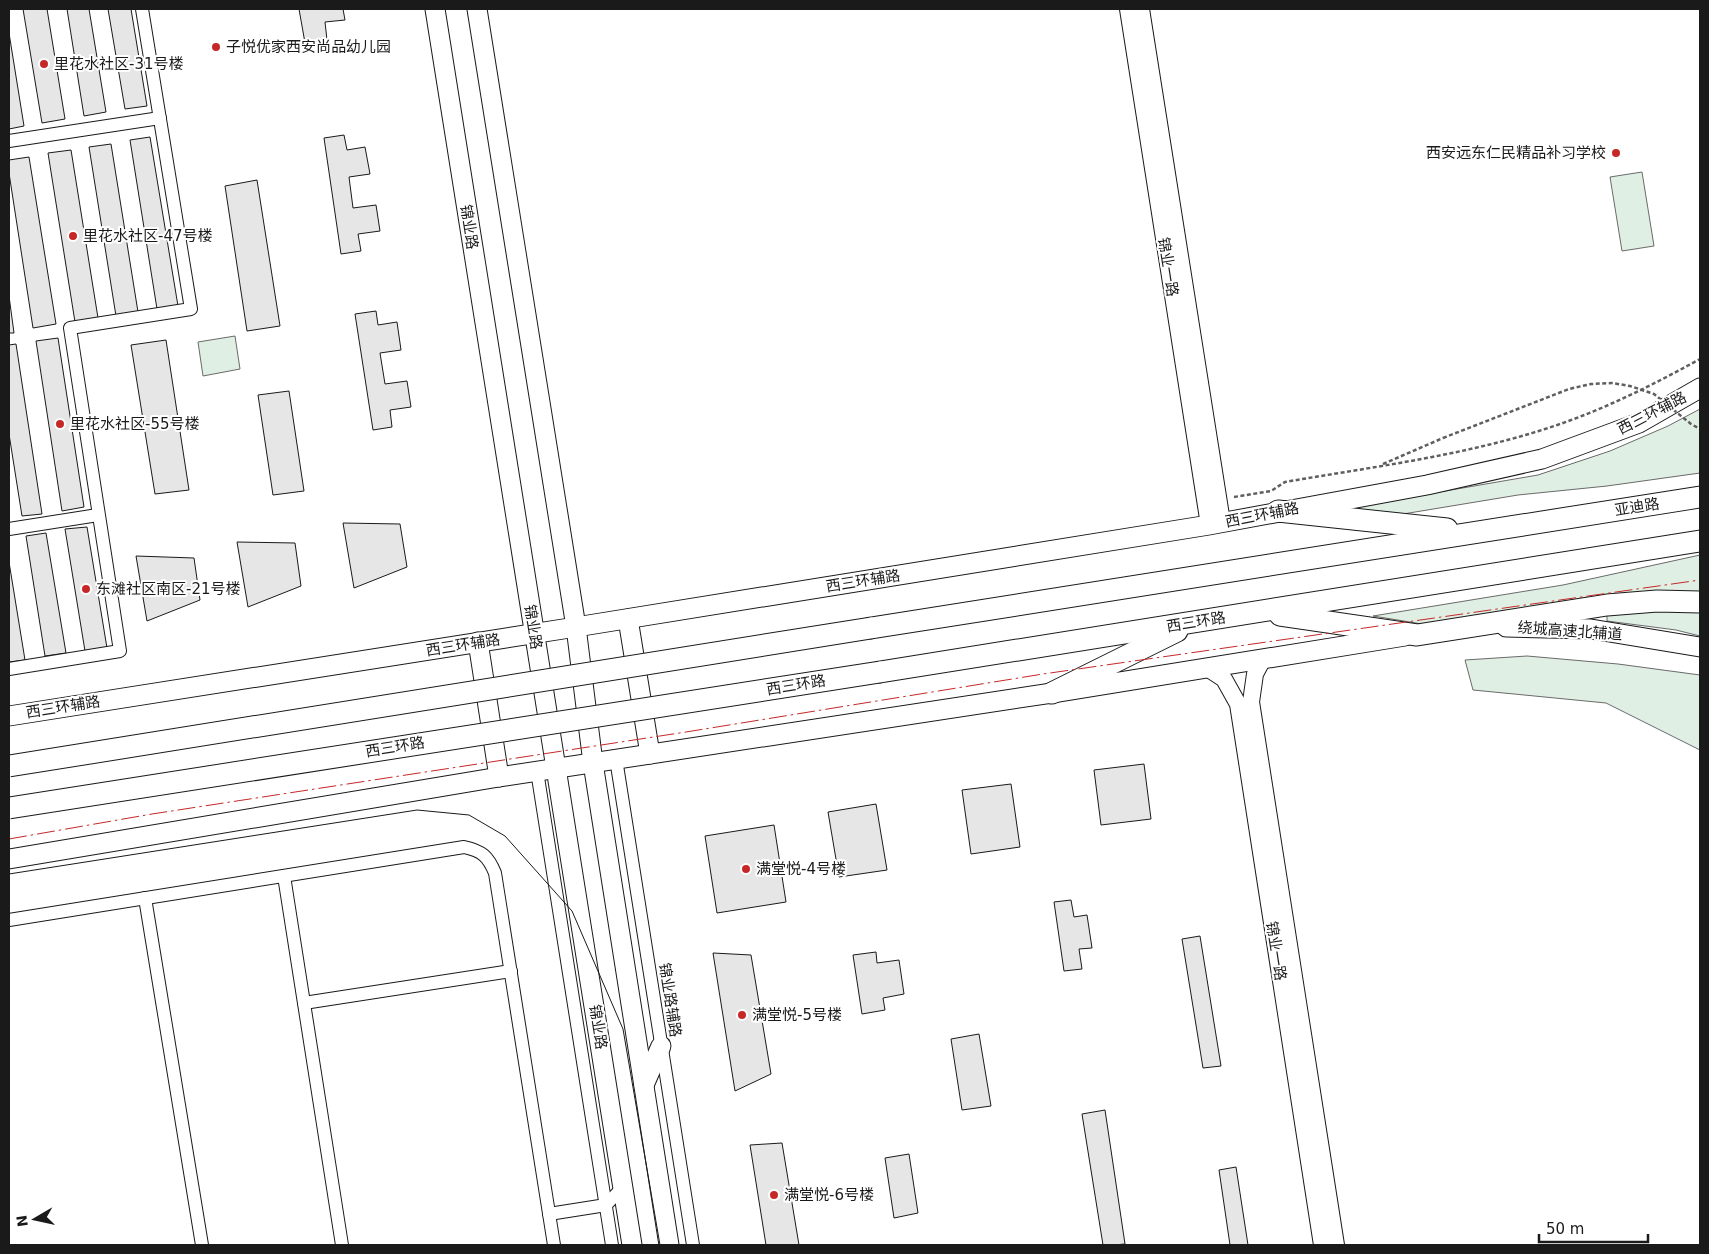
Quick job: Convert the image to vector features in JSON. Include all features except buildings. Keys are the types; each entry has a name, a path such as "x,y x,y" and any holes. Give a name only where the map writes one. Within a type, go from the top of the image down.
{"highway":[{"name":"亚迪路","path":"1475,532 1700,497"},
{"path":"1278,511 1475,532"},
{"path":"9,766 1475,532"},
{"name":"西三环路","path":"9,808 1197,622 1700,541"},
{"path":"1260,612 1417,634 1607,605 1656,601 1700,602"},
{"path":"1052,693 1197,622"}],"main road":[{"name":"锦业路","path":"435,9 632,1245"},
{"path":"477,9 576,627 593,763 669,1245"},
{"name":"西三环辅路","path":"9,716 1216,524 1278,511 1427,485 1542,459 1639,423 1700,388"},
{"path":"1639,423 1700,398"},
{"path":"628,619 650,754"},
{"name":"绕城高速北辅道","path":"1469,626 1591,629 1700,647"},
{"path":"9,859 556,768 1052,693 1417,634"},
{"path":"478,642 499,778"},
{"path":"644,1085 661,1046"}],"street":[{"path":"9,669 120,652 70,328 191,309 142,9"},
{"name":"锦业一路","path":"1128,9 1216,524"},
{"name":"锦业一路","path":"1141,9 1219,500 1216,524"},
{"path":"9,141 160,118"},
{"path":"9,529 98,515"},
{"name":"锦业一路","path":"1263,659 1255,674 1251,702 1336,1245"},
{"name":"锦业一路","path":"1207,668 1224,679 1238,704 1322,1245"},
{"name":"锦业路辅路","path":"616,759 692,1245"},
{"path":"537,772 612,1245"},
{"path":"9,920 464,847 476,850 490,859 495,873 554,1245"},
{"path":"284,876 342,1245"},
{"path":"145,898 202,1245"},
{"path":"304,1003 511,971"},
{"path":"549,1214 606,1205 623,1187"}],"path":[{"path":"1219,500 1270,491 1285,482 1469,450 1546,429 1586,414 1665,379 1700,359"},
{"path":"1379,466 1443,438 1569,389 1591,384 1612,383 1630,386 1654,394 1700,429"}],"green space":[{"path":"1642,172 1654,246 1622,251 1610,177"},
{"path":"235,336 240,369 203,376 198,342"},
{"path":"1700,409 1700,473 1607,486 1518,495 1397,515 1354,510 1358,506 1538,475 1610,451 1668,426"},
{"path":"1700,555 1700,636 1676,630 1607,621 1607,596 1422,624 1373,616 1563,585"},
{"path":"1527,656 1618,664 1700,675 1700,750 1606,703 1473,690 1465,660"}],"tram line":[{"path":"9,874 417,810 469,815 505,836 572,911 623,1029 660,1245"}],"power":[{"path":"9,839 152,814 686,732 1043,674 1700,580"}],"place":[{"name":"子悦优家西安尚品幼儿园","path":"216,47"},
{"name":"里花水社区-31号楼","path":"44,64"},
{"name":"西安远东仁民精品补习学校","path":"1616,153"},
{"name":"里花水社区-47号楼","path":"73,236"},
{"name":"里花水社区-55号楼","path":"60,424"},
{"name":"东滩社区南区-21号楼","path":"86,589"},
{"name":"满堂悦-4号楼","path":"746,869"},
{"name":"满堂悦-5号楼","path":"742,1015"},
{"name":"满堂悦-6号楼","path":"774,1195"}]}
